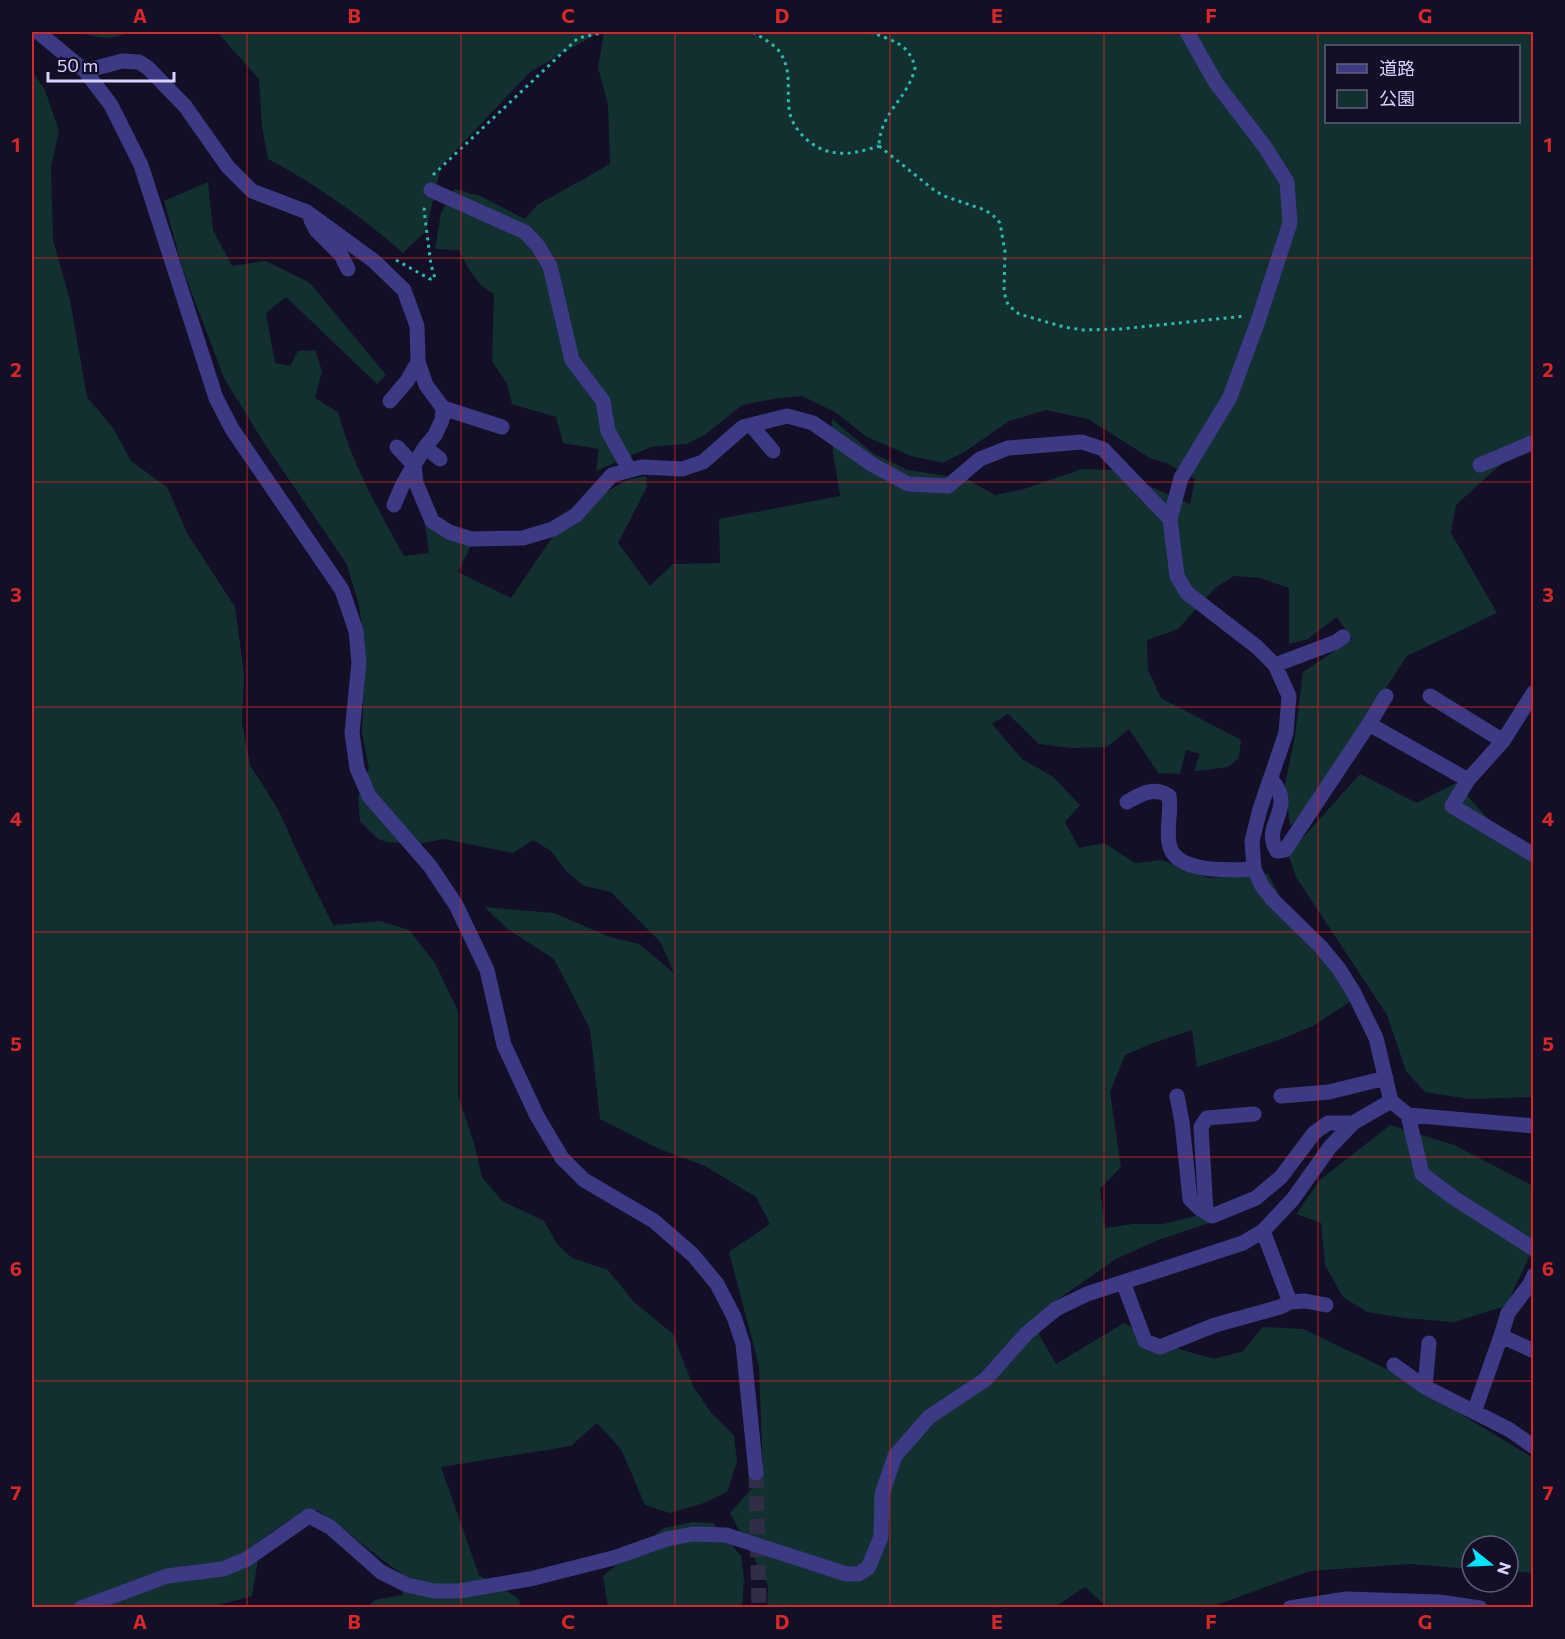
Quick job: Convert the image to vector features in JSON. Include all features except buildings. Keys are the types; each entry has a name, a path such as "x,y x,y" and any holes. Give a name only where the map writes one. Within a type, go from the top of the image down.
{"street":[{"path":"39,32 85,71 111,105 141,165 216,399 232,429 342,590 356,631 358,662 352,733 357,768 369,796 430,866 456,905 487,970 504,1046 537,1116 562,1158 584,1180 654,1221 693,1255 717,1284 734,1317 743,1344 756,1473"},
{"path":"1187,32 1216,83 1266,147 1287,182 1290,223 1258,321 1230,397 1181,478 1170,519 1177,576 1187,593 1257,647 1275,665 1289,696 1286,733 1260,809 1252,841 1254,869 1262,886 1273,900 1321,947 1339,969 1354,993 1376,1038 1391,1101 1408,1115 1533,1126"},
{"path":"85,71 122,61 139,62 148,68 185,106 228,167 252,191 307,212 374,261 404,290 417,326 418,362 426,385 443,408 502,428"},
{"path":"431,190 525,232 538,246 550,266 572,360 603,401 608,431 629,469"},
{"path":"307,212 316,230 341,255 348,269"},
{"path":"390,401 407,381 418,362"},
{"path":"394,505 414,465 435,435 442,420 443,408"},
{"path":"397,447 414,465 416,483 432,521 449,532 471,539 523,538 553,529 576,515 612,475 642,467 682,469 703,462 743,427 787,416 813,423 873,465 908,484 948,486 980,459 1008,448 1082,442 1103,449 1170,519"},
{"path":"751,425 773,451"},
{"path":"1480,465 1533,442"},
{"path":"425,447 440,459"},
{"path":"1275,665 1336,642 1342,637"},
{"path":"1533,692 1503,741 1468,780 1452,806 1533,855"},
{"path":"1271,779 1280,788 1282,798 1272,836 1273,844 1277,851 1285,850 1386,696"},
{"path":"1430,696 1503,741"},
{"path":"1369,724 1468,780"},
{"path":"1126,802 1141,793 1153,791 1161,791 1169,796 1170,847 1180,860 1218,871 1254,869"},
{"path":"1281,1096 1329,1092 1386,1078"},
{"path":"1177,1096 1190,1199 1212,1216 1256,1198 1281,1177 1314,1133 1328,1124 1353,1123"},
{"path":"81,1608 167,1576 223,1569 247,1559 309,1516 330,1527 381,1572 407,1585 434,1591 459,1591 530,1579 613,1558 667,1539 693,1534 726,1535 846,1574 858,1575 868,1568 881,1538 882,1494 895,1455 929,1417 986,1379 1027,1333 1056,1309 1087,1294 1243,1243 1263,1231 1293,1199 1330,1147 1353,1123 1391,1101"},
{"path":"1206,1212 1201,1127 1207,1118 1254,1114"},
{"path":"1408,1115 1422,1174 1454,1198 1533,1249"},
{"path":"1263,1231 1290,1302"},
{"path":"1474,1412 1508,1312 1530,1284 1533,1275"},
{"path":"1123,1282 1145,1341 1160,1347 1215,1325 1280,1307 1290,1302 1305,1301 1326,1305"},
{"path":"1501,1336 1533,1351"},
{"path":"1425,1387 1429,1342"},
{"path":"1394,1365 1425,1387 1510,1430 1533,1447"},
{"path":"1290,1608 1346,1599 1439,1602 1480,1608"}],"path":[{"path":"374,261 386,257 401,260 430,279 435,278 431,265 424,210 431,190 433,174 578,38 605,32"},
{"path":"753,32 778,49 789,73 790,116 800,132 816,148 840,154 862,152 879,146"},
{"path":"870,32 900,43 907,49 915,68 910,83 887,115 879,133 879,146"},
{"path":"879,146 934,190 992,214 1000,223 1005,243 1004,292 1008,305 1019,314 1083,330 1121,329 1244,316 1258,321"}],"green space":[{"path":"89,32 127,32 117,37 107,38 85,34"},
{"path":"217,32 600,32 530,72 441,166 426,231 403,253 338,202 268,159 262,127 259,79"},
{"path":"604,32 1533,32 1533,440 1498,467 1456,505 1451,533 1497,613 1407,656 1317,803 1290,826 1285,784 1295,736 1303,672 1352,639 1337,617 1308,639 1289,644 1289,588 1260,578 1234,576 1216,587 1178,629 1147,640 1148,670 1161,698 1241,740 1239,758 1228,767 1194,771 1200,754 1186,750 1180,774 1158,773 1129,729 1107,747 1071,748 1039,744 1008,714 992,724 1022,759 1052,776 1080,805 1065,822 1079,848 1104,843 1135,863 1162,860 1209,878 1268,874 1302,938 1345,972 1351,1001 1313,1026 1197,1067 1192,1030 1125,1055 1110,1092 1121,1167 1100,1189 1105,1228 1133,1224 1163,1224 1235,1206 1209,1223 1158,1240 1116,1259 1057,1300 1034,1326 1056,1364 1124,1323 1165,1345 1214,1359 1243,1351 1263,1327 1303,1329 1389,1370 1533,1458 1533,1573 1520,1572 1520,1534 1460,1534 1460,1568 1409,1564 1310,1571 1211,1607 1107,1607 1085,1587 1055,1607 767,1607 768,1585 730,1513 763,1476 759,1366 729,1252 770,1224 756,1197 705,1166 657,1148 600,1119 590,1029 554,959 509,930 484,907 554,913 610,937 639,944 674,973 661,943 611,892 584,886 566,871 551,851 533,840 513,853 444,839 418,844 387,842 378,839 360,821 358,798 369,768 362,734 365,643 358,601 346,563 264,443 224,378 183,270 164,201 208,182 213,230 232,266 266,261 310,283 386,375 377,384 286,297 266,313 275,363 290,366 298,351 315,350 322,371 315,398 338,412 358,468 404,556 429,553 425,522 471,545 458,572 511,598 553,536 599,496 627,480 646,476 647,487 618,543 650,586 673,564 720,563 719,519 840,496 833,452 832,419 874,454 908,470 967,479 995,495 1024,489 1082,469 1113,470 1190,504 1195,479 1166,463 1150,458 1088,419 1046,410 1009,421 966,451 943,463 911,456 867,437 835,412 802,396 742,405 706,434 687,444 651,447 596,471 599,449 563,443 556,417 512,404 507,384 492,361 494,294 477,281 459,250 435,249 441,213 454,189 480,196 525,219 537,205 610,164 608,104 598,68"},
{"path":"34,74 45,90 59,131 51,167 53,240 70,300 87,397 113,428 131,461 167,487 187,533 235,607 244,674 242,722 250,765 279,811 333,925 380,921 409,930 435,963 458,1011 458,1096 474,1143 482,1177 502,1201 544,1221 557,1244 572,1258 608,1270 634,1302 673,1334 693,1386 712,1414 734,1435 737,1462 727,1492 704,1503 670,1513 645,1505 621,1449 597,1423 571,1446 441,1467 479,1575 518,1598 522,1607 368,1607 375,1600 402,1595 409,1578 317,1510 289,1520 256,1543 258,1559 252,1596 219,1605 220,1607 32,1608 32,76"},
{"path":"1360,774 1417,803 1456,783 1508,841 1533,862 1533,1097 1469,1099 1425,1092 1406,1071 1387,1015 1296,877 1288,854"},
{"path":"1390,1125 1454,1145 1533,1186 1533,1249 1506,1306 1454,1322 1367,1312 1343,1297 1325,1265 1321,1223 1296,1214 1320,1180"},
{"path":"693,1522 713,1523 741,1556 744,1579 742,1607 608,1607 603,1576 664,1528"}],"tunnel":[{"path":"756,1473 759,1608"}]}
